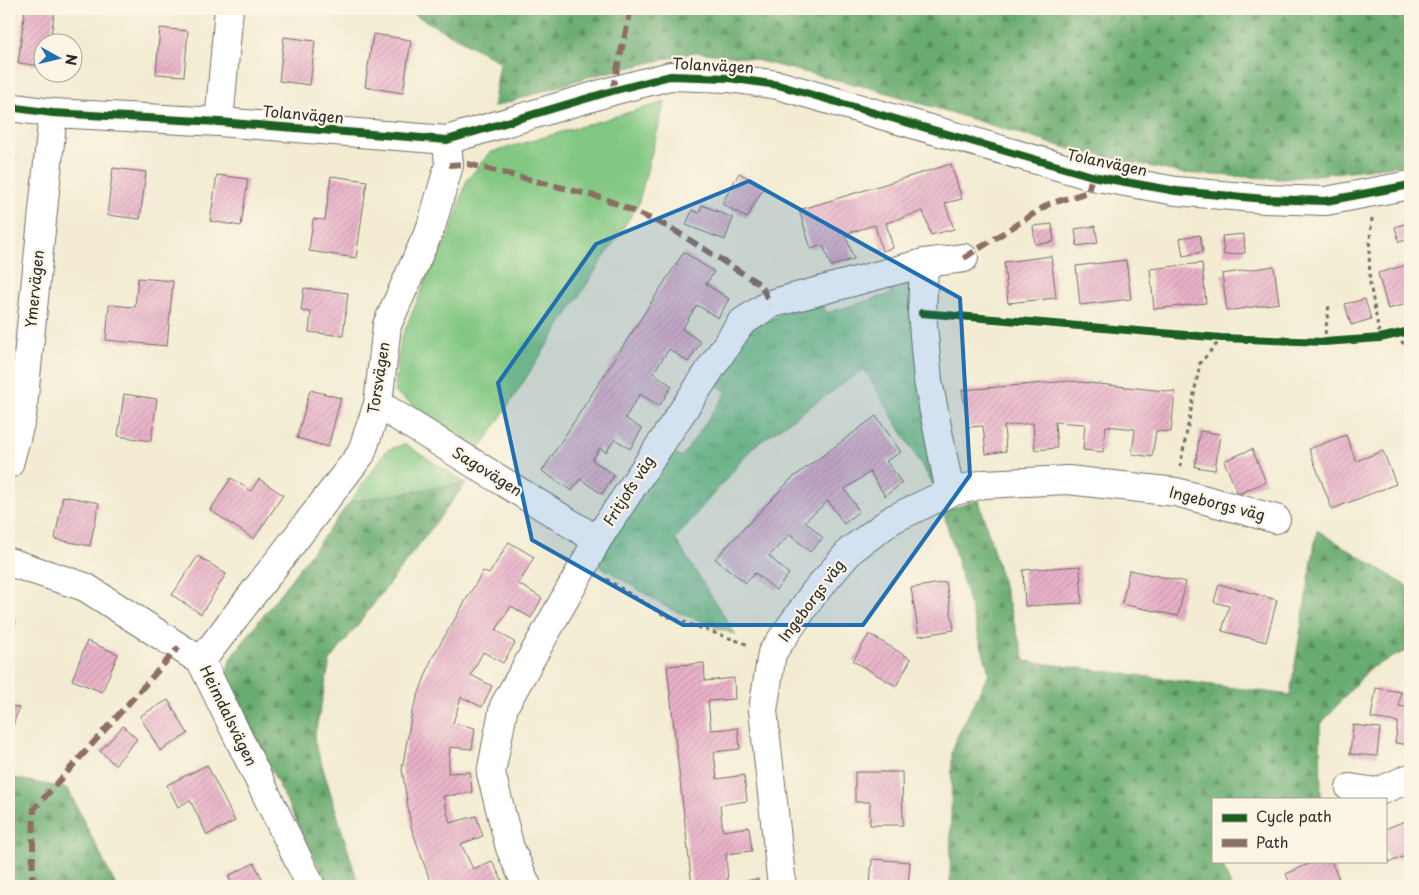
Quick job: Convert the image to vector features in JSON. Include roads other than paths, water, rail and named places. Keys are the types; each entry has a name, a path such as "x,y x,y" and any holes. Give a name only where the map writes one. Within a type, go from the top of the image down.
{"street":[{"path":"219,122 229,9"},
{"name":"Tolanvägen","path":"9,108 53,113 219,122 447,140 612,91 670,76 729,78 778,85 1101,178 1176,191 1265,199 1326,200 1410,185"},
{"name":"Ymervägen","path":"9,464 22,416 53,113"},
{"name":"Torsvägen","path":"201,661 361,454 378,404 387,325 431,227 448,164 447,140"},
{"name":"Fritjofs väg","path":"528,886 510,848 491,773 504,706 597,540 740,322 770,304 924,263 964,258"},
{"path":"924,263 922,313 928,381 950,492"},
{"name":"Sagovägen","path":"378,404 597,540"},
{"name":"Ingeborgs väg","path":"782,886 762,710 772,654 814,593 851,550 894,519 950,492 984,484 1068,480 1176,492 1276,519"},
{"name":"Heimdalsvägen","path":"9,562 85,586 201,661 311,886"},
{"path":"1350,788 1377,792 1410,778"}]}
